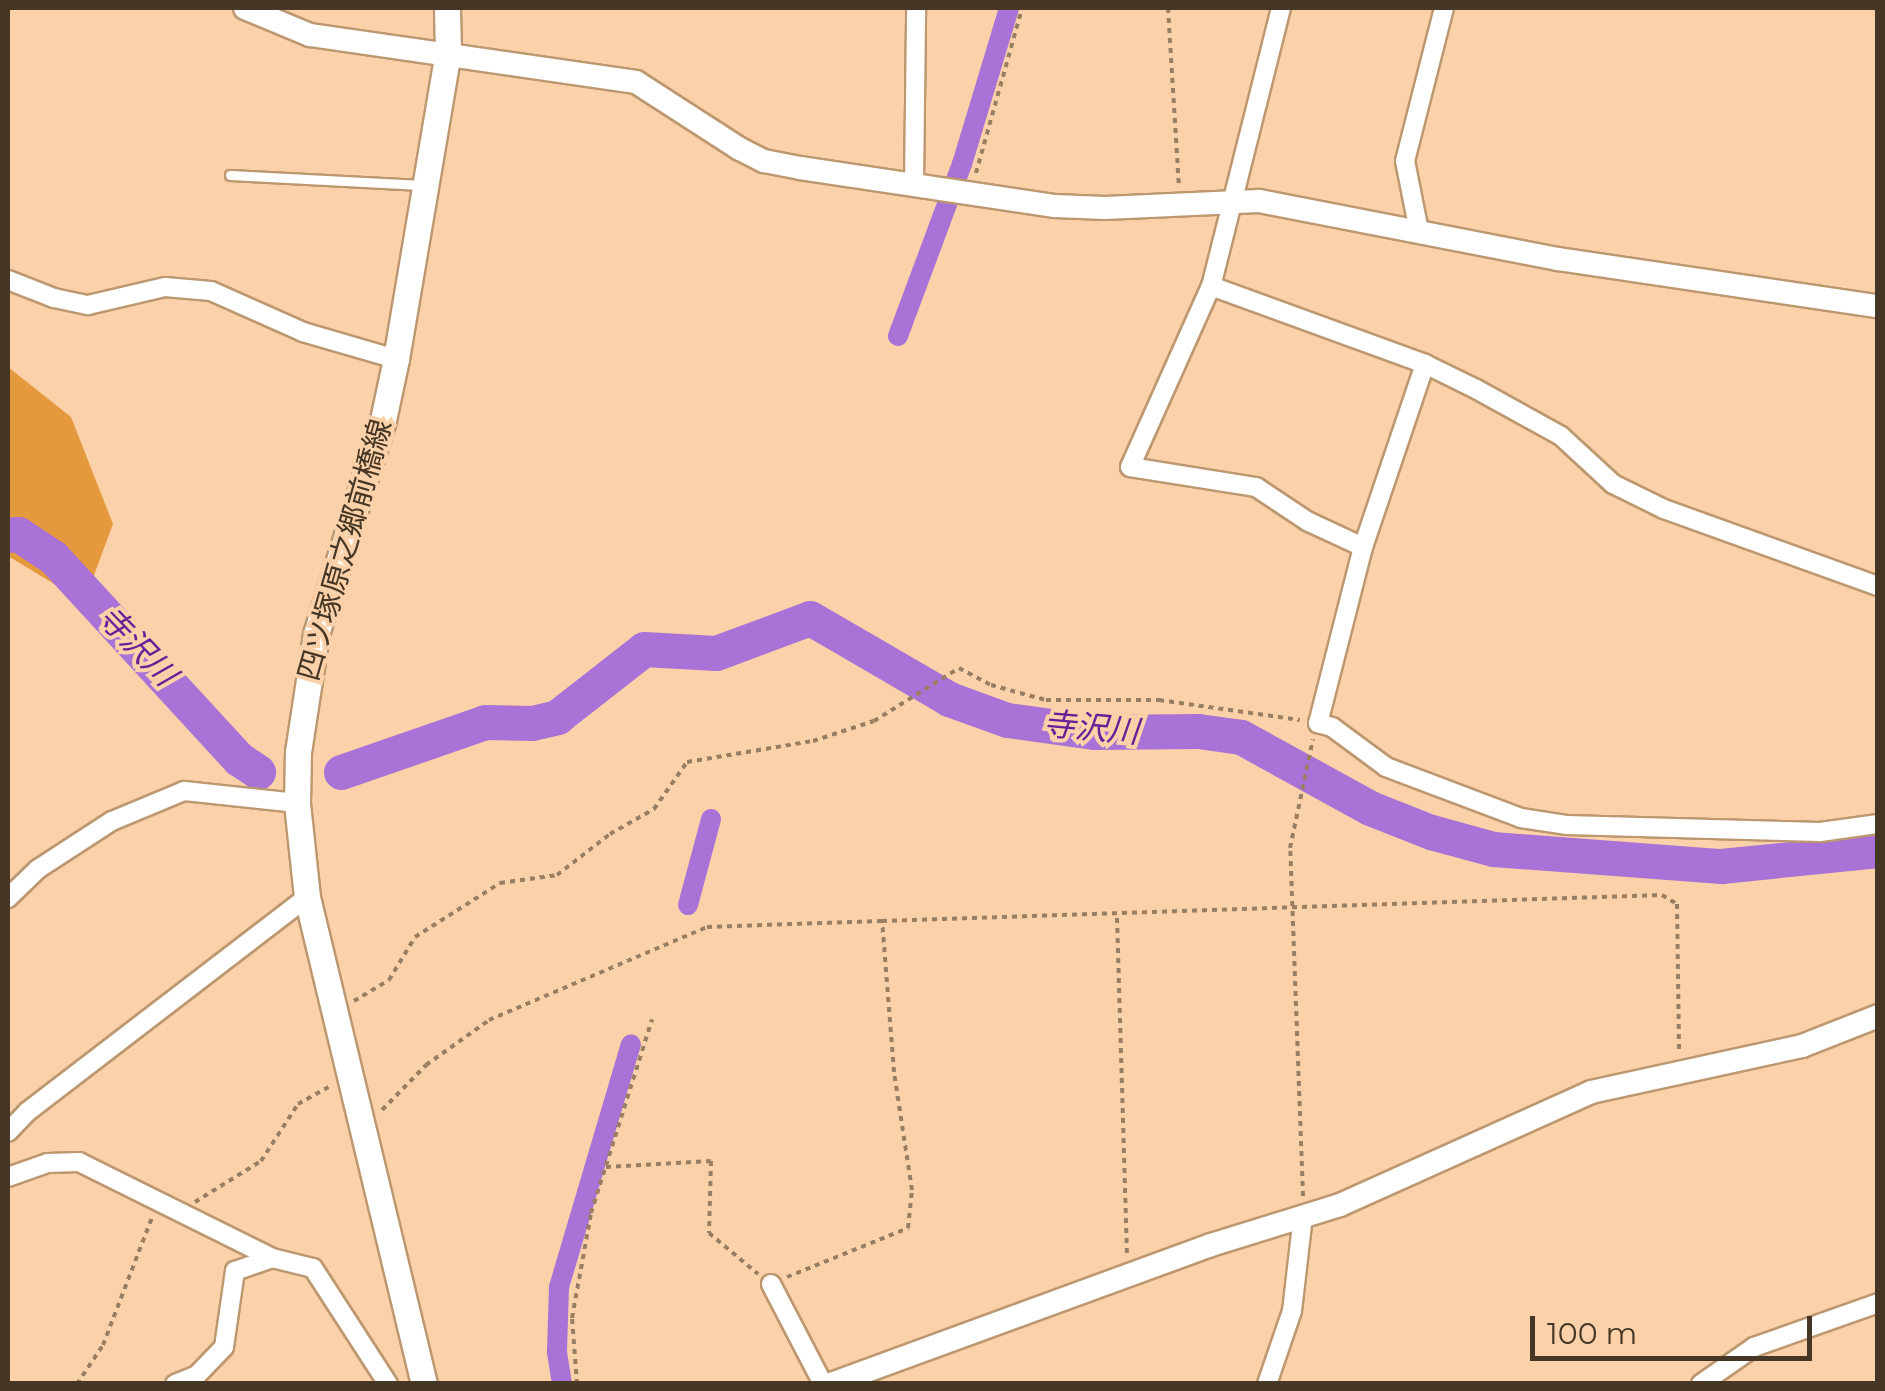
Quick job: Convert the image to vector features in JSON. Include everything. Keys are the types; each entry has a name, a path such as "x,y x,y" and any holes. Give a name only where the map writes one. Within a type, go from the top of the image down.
{"main road":[{"name":"四ツ塚原之郷前橋線","path":"424,1384 307,897 297,803 298,752 316,634 383,420 396,359 448,53 447,8"}],"street":[{"path":"244,8 310,35 636,82 764,161 1105,208 1234,198 1558,259 1878,306"},
{"path":"914,184 916,8"},
{"path":"1281,8 1211,286 1130,467 1256,486 1307,521 1363,546"},
{"path":"1419,231 1405,160 1444,8"},
{"path":"8,280 54,298 88,304 165,288 212,291 303,332 396,359"},
{"path":"1211,286 1425,364 1561,436 1613,484 1664,508 1878,586"},
{"path":"1425,364 1363,546 1318,723 1332,727 1386,767 1521,818 1567,825 1820,832 1878,824"},
{"path":"8,898 38,869 112,821 184,791 297,803"},
{"path":"8,1132 27,1112 307,897"},
{"path":"771,1284 827,1384 874,1378 1211,1246 1340,1205 1592,1092 1802,1046 1878,1016"},
{"path":"8,1177 48,1162 79,1162 272,1258 314,1268 388,1384"},
{"path":"1268,1384 1292,1311 1303,1216"},
{"path":"175,1384 197,1374 224,1347 235,1271 272,1258"},
{"path":"1701,1384 1754,1348 1878,1303"}],"lane":[{"path":"230,175 425,185"}],"path":[{"path":"958,190 1022,8"},
{"path":"1168,8 1180,201"},
{"path":"337,1012 389,980 414,936 500,883 558,875 610,834 654,809 688,762 813,741 874,720 959,668 990,685 1046,700 1159,700 1318,723"},
{"path":"1303,1216 1290,848 1310,750"},
{"path":"364,1128 426,1066 489,1020 707,927 1662,895 1677,904 1680,1073"},
{"path":"1117,916 1127,1253"},
{"path":"606,1167 711,1161 709,1232 771,1284 908,1228 912,1190 894,1072 882,921"},
{"path":"577,1384 572,1318 591,1213 652,1020"},
{"path":"178,1212 260,1161 298,1104 352,1076"},
{"path":"77,1384 102,1345 158,1204"}],"shaded area":[{"path":"8,367 71,417 113,524 84,602 8,556"}],"waterway":[{"path":"898,336 962,164 1009,8"},
{"name":"寺沢川","path":"8,535 18,534 53,557 239,759 258,772"},
{"name":"寺沢川","path":"341,772 485,722 532,723 557,717 644,649 716,653 810,618 949,699 1007,720 1095,732 1198,731 1241,737 1370,808 1431,832 1493,849 1721,866 1878,850"},
{"path":"688,905 711,819"},
{"path":"562,1384 557,1351 559,1287 631,1044"}]}
